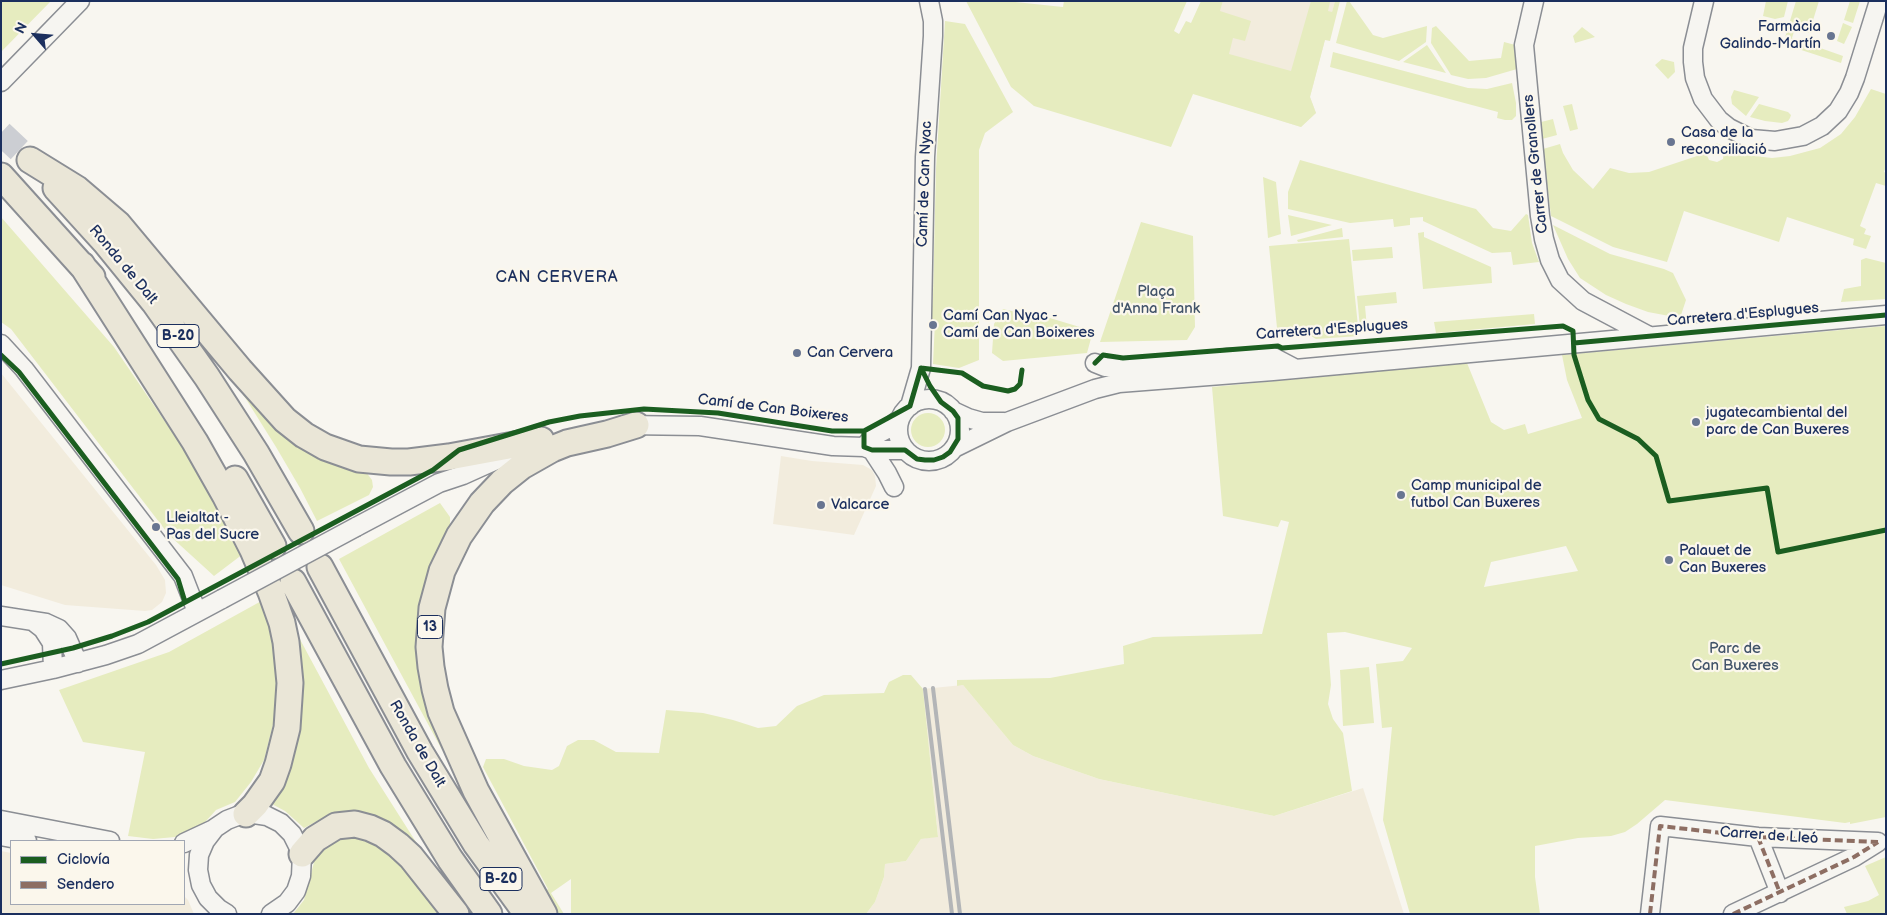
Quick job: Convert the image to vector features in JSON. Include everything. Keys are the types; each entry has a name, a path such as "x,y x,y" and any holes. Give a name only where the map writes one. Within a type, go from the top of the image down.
{"highway":[{"name":"Ronda de Dalt","path":"301,531 256,453 207,377 154,302 106,243 30,160 78,189 118,224 240,370 285,420 304,435 325,447 359,459 409,462 449,457 541,440"},
{"name":"Ronda de Dalt","path":"1,176 122,312 186,401 230,470 273,546"},
{"path":"82,265 195,442 225,495 256,558 282,622 290,683 287,728 272,781 255,806 246,814"},
{"name":"13","path":"544,914 476,791 442,712 431,667 432,608 442,571 459,536 482,503 502,482 522,466 552,449 567,443 636,425"},
{"name":"Ronda de Dalt","path":"320,567 420,752 476,844 526,914"},
{"name":"Ronda de Dalt","path":"293,582 393,766 450,859 489,914"},
{"path":"302,854 315,839 336,826 355,824 370,828 383,834 411,857 456,914"}],"street":[{"path":"1,82 80,1"},
{"name":"Camí de Can Nyac","path":"905,412 921,368 924,157 933,36 933,21 928,1"},
{"name":"Carrer de Granollers","path":"1534,1 1524,45 1532,139 1544,239 1558,275 1572,292 1583,301 1649,336"},
{"path":"1704,1 1693,48 1695,78 1703,99 1729,128 1751,139 1775,142 1803,136 1822,126 1838,111 1850,92 1879,1"},
{"name":"Carretera d'Esplugues","path":"954,448 1109,373 1228,358 1273,357 1294,368 1886,314"},
{"path":"1,344 24,369 181,573 197,612"},
{"name":"Camí de Can Nyac","path":"921,368 925,379 947,406"},
{"path":"894,487 887,473 868,449 874,436 888,429 905,412 924,400 947,406 958,418 958,439 954,448 943,457 934,460 917,459 905,450 898,434 905,412"},
{"name":"Carretera d'Esplugues","path":"947,406 968,418 982,422 1007,422"},
{"name":"Camí de Can Boixeres","path":"1,680 53,669 138,644 439,483 463,475 541,440 586,426 607,424 700,426 814,444 905,450"},
{"path":"1,616 46,624 64,634 78,662"},
{"path":"34,622 43,629 52,643 53,669"},
{"path":"185,842 227,820 246,814 267,816 281,823 292,834 302,854 301,876 296,891 287,903 271,914"},
{"path":"1,820 105,840"},
{"name":"Carrer de Lleó","path":"1650,914 1660,826 1758,836 1878,842 1854,857 1780,893"},
{"path":"214,828 205,841 199,855 198,870 201,885 208,898 227,914"},
{"path":"1,836 22,840"},
{"path":"1733,914 1780,893 1758,836"},
{"path":"185,876 201,885"}],"shaded area":[{"path":"1223,1 1335,1 1310,97 1316,113 1301,127 1193,93"},
{"path":"1,373 156,565 165,580 166,593 162,602 152,610 65,605 1,585"},
{"name":"Valcarce","path":"781,456 812,461 863,465 872,470 876,486 854,535 773,524"},
{"path":"963,685 1013,745 1033,756 1099,779 1274,816 1363,788 1404,914 866,914 875,902 884,877 885,864 906,861 921,839 938,836 923,689"},
{"path":"1,851 10,853 10,905 185,905 185,897 194,914 1,914"}],"green space":[{"path":"1,1 51,1 1,52"},
{"path":"966,1 1006,1 1063,7 1064,1 1187,1 1174,31 1179,34 1186,21 1191,23 1201,1 1223,1 1220,11 1251,21 1245,41 1233,38 1229,54 1291,71 1311,1 1330,2 1328,11 1332,12 1335,1 1340,1 1330,41 1325,40 1310,97 1316,113 1301,127 1193,94 1171,147 1034,106 1011,87"},
{"path":"1347,1 1349,1 1373,35 1383,38 1427,26 1426,42 1399,61 1336,43"},
{"path":"1766,1 1788,1 1784,17 1775,19 1763,16"},
{"path":"1796,1 1819,1 1809,33 1795,28 1792,38 1843,56 1841,63 1783,44"},
{"path":"1850,1 1860,1 1853,23 1844,20"},
{"path":"945,21 965,24 1013,112 985,133 979,150 979,360 959,368 933,364 935,321 931,318 936,169"},
{"path":"1843,23 1852,27 1844,44 1837,41"},
{"path":"1436,26 1469,61 1501,58 1504,42 1519,46 1517,69 1486,78 1468,79 1451,75 1431,43 1432,28"},
{"path":"1582,27 1595,37 1575,43 1573,36"},
{"path":"1427,45 1446,73 1403,62"},
{"path":"1333,52 1468,88 1487,89 1512,83 1516,103 1516,116 1512,120 1497,118 1498,112 1330,67"},
{"path":"1662,59 1674,62 1675,72 1668,79 1655,65"},
{"path":"1871,89 1886,94 1886,166 1884,172 1886,173 1886,186 1876,183 1860,226 1866,229 1864,234 1871,236 1866,249 1853,245 1854,239 1787,217 1779,242 1684,211 1667,262 1613,247 1551,216 1543,149 1560,144 1573,170 1593,189 1610,168 1629,173 1649,172 1706,153 1709,160 1717,162 1723,159 1724,152 1716,143 1745,155 1772,158 1790,156 1820,148 1841,134 1855,117"},
{"path":"1734,90 1759,97 1746,116 1732,104 1731,97"},
{"path":"1572,104 1578,129 1570,131 1563,106"},
{"path":"1759,104 1788,112 1791,115 1790,118 1782,123 1750,117"},
{"path":"1553,119 1557,135 1542,139 1541,122"},
{"path":"1300,160 1476,209 1493,228 1511,231 1526,214 1528,215 1532,243 1539,262 1513,265 1511,252 1492,253 1423,221 1423,217 1410,218 1410,225 1394,227 1393,219 1350,223 1288,209 1288,192"},
{"path":"1263,177 1276,182 1281,234 1268,238"},
{"path":"1288,215 1332,225 1291,236"},
{"path":"1,217 114,347 196,467 243,554 214,576 169,535 11,329 1,322"},
{"name":"Plaça d'Anna Frank","path":"1141,222 1193,236 1195,327 1187,340 1100,342"},
{"path":"1553,225 1610,254 1673,273 1686,300 1680,318 1648,312 1626,304 1606,295 1580,278 1568,259"},
{"path":"1342,228 1343,237 1298,242 1297,240"},
{"path":"1424,232 1424,237 1491,267 1492,283 1423,289 1418,233"},
{"path":"1349,239 1359,336 1316,339 1296,327 1277,328 1269,246"},
{"path":"1392,247 1393,258 1353,261 1352,250"},
{"path":"1866,258 1886,263 1886,299 1841,302 1844,289 1861,286 1861,260"},
{"path":"1396,292 1397,303 1365,306 1367,328 1360,328 1357,296"},
{"path":"1003,309 1016,312 1020,309 1093,331 1087,353 1003,361 992,353 994,324"},
{"path":"1534,314 1535,324 1436,333 1434,322"},
{"name":"Parc de Can Buxeres","path":"1886,326 1886,817 1850,824 1850,822 1845,823 1665,800 1625,832 1611,836 1578,838 1535,846 1535,877 1540,914 1410,914 1383,820 1392,727 1382,728 1376,664 1403,661 1412,648 1345,632 1327,633 1331,685 1328,704 1333,719 1343,733 1352,791 1274,816 1099,779 1033,756 1013,745 963,685 957,686 957,680 1050,678 1124,664 1123,646 1153,637 1262,634 1289,522 1281,520 1278,527 1223,516 1212,387 1467,363 1491,422 1504,430 1525,424 1528,434 1582,418 1567,380 1562,355","holes":["1566,546 1578,571 1484,587 1491,562"]},
{"path":"206,341 366,472 372,480 373,487 369,495 317,521 276,447"},
{"path":"928,413 935,414 940,418 944,423 944,437 940,442 935,446 928,447 921,446 916,442 912,437 911,430 912,423 916,418 921,414"},
{"path":"440,503 450,517 450,526 426,582 437,726 442,750 339,559"},
{"path":"265,599 279,637 280,697 264,760 251,782 235,802 216,810 197,831 175,837 153,839 128,836 145,752 83,742 59,690 169,652"},
{"path":"288,617 369,768 442,883 369,816 338,813 304,828 285,811 270,803"},
{"path":"1369,667 1374,723 1343,726 1340,670"},
{"path":"903,675 911,675 923,689 938,837 921,839 906,861 885,864 884,877 875,902 866,914 571,914 571,879 551,893 564,914 558,914 543,893 548,889 483,767 486,759 504,759 524,766 552,770 559,766 567,746 578,740 594,740 616,752 659,753 666,710 703,713 758,728 776,726 797,706 824,695 884,693 889,682"},
{"path":"348,832 391,849 445,914 293,914 304,900 317,851"},
{"path":"1886,857 1886,914 1847,914 1844,907 1868,901 1879,895 1865,866"}],"tunnel":[{"path":"1,133 30,160"}],"railway":[{"path":"933,688 960,914"},
{"path":"925,689 952,914"}],"marked path":[{"path":"1650,914 1660,826 1758,837 1878,842"},
{"path":"1758,837 1780,893"},
{"path":"1733,914 1854,857 1878,842"}],"cycle path":[{"path":"1574,343 1886,315"},
{"path":"1095,363 1103,355 1123,358 1278,346 1282,348 1563,326 1573,331 1574,355 1588,400 1599,419 1638,439 1656,456 1669,501 1767,488 1778,552 1886,530"},
{"path":"1,355 19,372 178,579 185,602"},
{"path":"921,368 962,373 983,386 1008,391 1015,389 1020,384 1022,370"},
{"path":"864,431 864,447 872,450 905,450 917,459 925,460 934,460 950,452 958,439 958,418 953,411 941,402 921,368"},
{"path":"1,664 73,648 148,622 433,470 459,450 549,422 580,416 644,409 718,413 832,431 864,431 910,406 921,368"}],"place":[{"name":"Farmàcia Galindo-Martín","path":"1831,36"},
{"name":"Casa de la reconciliació","path":"1671,142"},
{"name":"Camí Can Nyac - Camí de Can Boixeres","path":"933,325"},
{"name":"Can Cervera","path":"797,353"},
{"name":"jugatecambiental del parc de Can Buxeres","path":"1696,422"},
{"name":"Camp municipal de futbol Can Buxeres","path":"1401,495"},
{"name":"Valcarce","path":"821,505"},
{"name":"Lleialtat - Pas del Sucre","path":"156,527"},
{"name":"Palauet de Can Buxeres","path":"1669,560"}],"district":[{"name":"CAN CERVERA","path":"557,278"}]}
